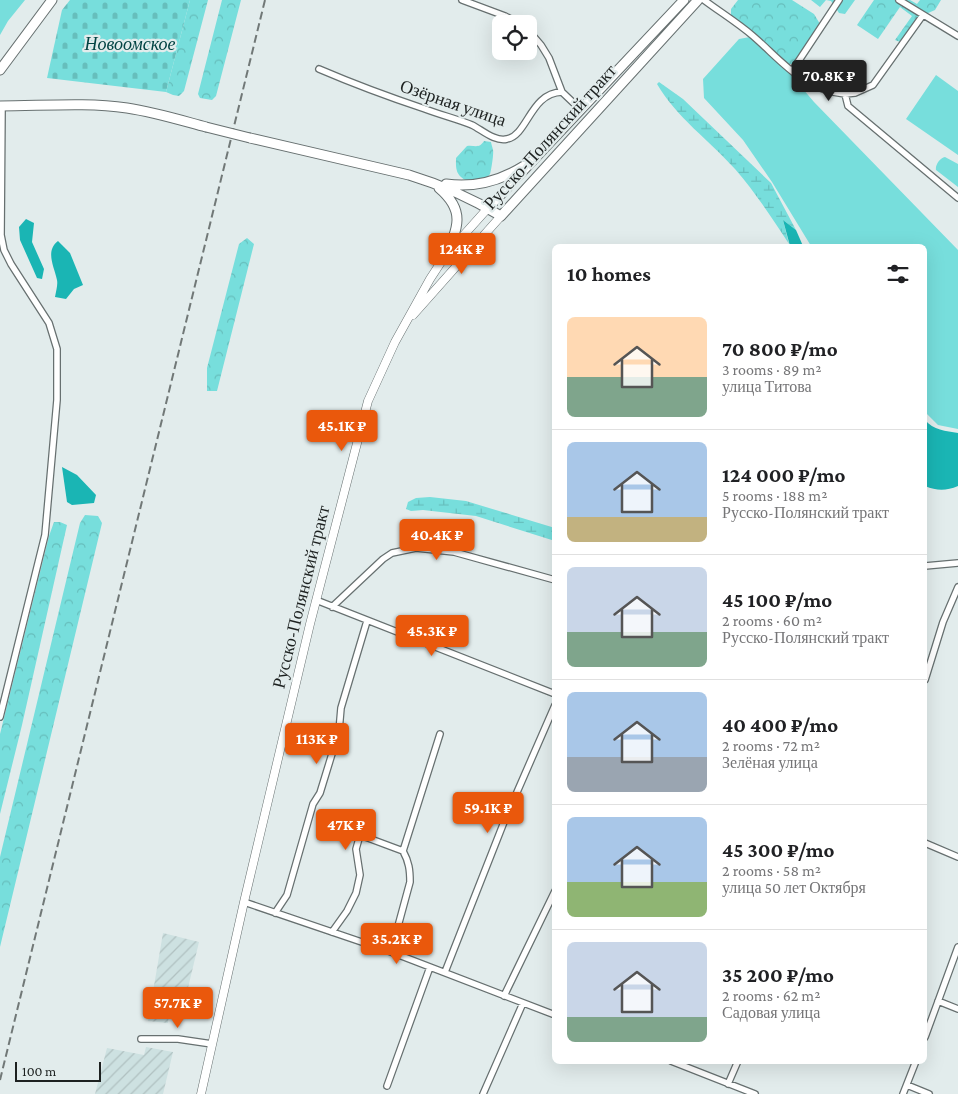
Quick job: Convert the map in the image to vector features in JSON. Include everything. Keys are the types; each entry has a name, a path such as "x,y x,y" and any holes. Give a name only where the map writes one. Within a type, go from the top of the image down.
{"main road":[{"path":"0,70 52,0"},
{"name":"Русско-Полянский тракт","path":"201,1094 244,902 316,600 368,402 383,367 417,301 445,256 684,0"},
{"name":"Русско-Полянский тракт","path":"408,320 500,216 698,0"},
{"path":"1,106 82,106 126,108 144,111 409,175 457,192 500,216"},
{"path":"433,183 457,186 477,185 488,182 511,174 542,152"},
{"path":"433,183 448,196 454,204 457,215 458,224 455,235 445,256"}],"street":[{"path":"462,0 503,15"},
{"path":"704,0 752,35 803,80 814,87 845,94 855,93 873,85 923,15"},
{"path":"792,71 839,0"},
{"path":"899,0 958,36"},
{"path":"537,40 548,58 562,92 582,110"},
{"name":"Озёрная улица","path":"319,68 352,83 472,126 505,140 518,132 531,113 546,97 562,92"},
{"path":"845,94 848,106 958,198"},
{"path":"0,717 45,535 57,400 57,356 54,335 49,323 11,264 4,250 1,235 1,106"},
{"path":"332,607 383,559 392,553 416,548 454,552 552,579"},
{"path":"927,566 958,563"},
{"path":"927,674 943,622 958,587"},
{"path":"316,600 552,693"},
{"path":"275,913 287,895 313,804 320,792 339,731 341,708 368,621"},
{"path":"445,972 504,822 552,712"},
{"path":"403,851 440,734"},
{"path":"332,932 356,893 360,875 356,849 360,835 403,851 407,858 410,882 391,952"},
{"path":"927,844 958,857"},
{"path":"504,996 552,897"},
{"path":"244,902 391,952 552,1014"},
{"path":"927,1031 958,947"},
{"path":"387,1086 430,967"},
{"path":"938,1001 958,1009"},
{"path":"483,1094 523,1003"},
{"path":"141,1039 178,1039 212,1044"},
{"path":"678,1064 755,1094"},
{"path":"728,1084 737,1064"},
{"path":"904,1094 915,1064"},
{"path":"907,1085 929,1094"}],"shaded area":[{"path":"26,219 34,223 32,242 44,269 42,279 37,278 20,240 19,227"},
{"path":"783,220 796,230 802,244 789,244"},
{"path":"58,241 70,253 83,285 74,289 66,299 55,297 57,282 51,254 54,245"},
{"path":"927,422 944,431 958,433 958,486 942,490 927,487"},
{"path":"62,467 77,475 96,495 94,503 72,505 67,502"},
{"path":"163,933 199,942 181,1017 169,1015 168,1023 148,1021"},
{"path":"146,1047 173,1052 163,1094 95,1094 107,1048 144,1055"}],"green space":[{"path":"0,0 25,0 8,21 0,35"},
{"name":"Новоомское","path":"70,0 190,0 166,92 47,78 62,10"},
{"path":"190,0 208,0 184,91 179,96 166,92"},
{"path":"222,0 241,0 216,96 212,100 200,98 198,94"},
{"path":"738,0 792,0 814,14 820,24 798,58 792,64 787,64 731,17 731,9"},
{"path":"811,0 826,0 820,7"},
{"path":"826,0 855,0 845,14 839,13 831,1"},
{"path":"874,0 910,0 917,4 920,0 941,0 935,10 919,17 900,42 895,40 912,16 900,7 878,39 857,25"},
{"path":"750,37 786,69 814,102 958,250 958,429 938,425 927,414 927,244 810,244 772,182 743,140 704,98 703,79 739,39"},
{"path":"936,75 958,91 958,155 906,119"},
{"path":"659,82 683,99 771,183 796,230 783,220 789,244 742,178 725,158 674,108 657,84"},
{"path":"484,141 491,142 493,149 490,174 484,179 468,181 459,175 456,158 467,146 479,146"},
{"path":"945,157 958,164 958,187 936,170 938,162"},
{"path":"247,238 254,244 217,391 207,391 207,368 239,244"},
{"path":"430,497 466,501 552,527 552,540 476,516 406,509 408,502 416,498"},
{"path":"85,515 98,516 102,523 0,947 0,857 80,523"},
{"path":"54,522 67,525 0,814 0,734"}],"railway":[{"path":"0,1080 265,0"}]}
